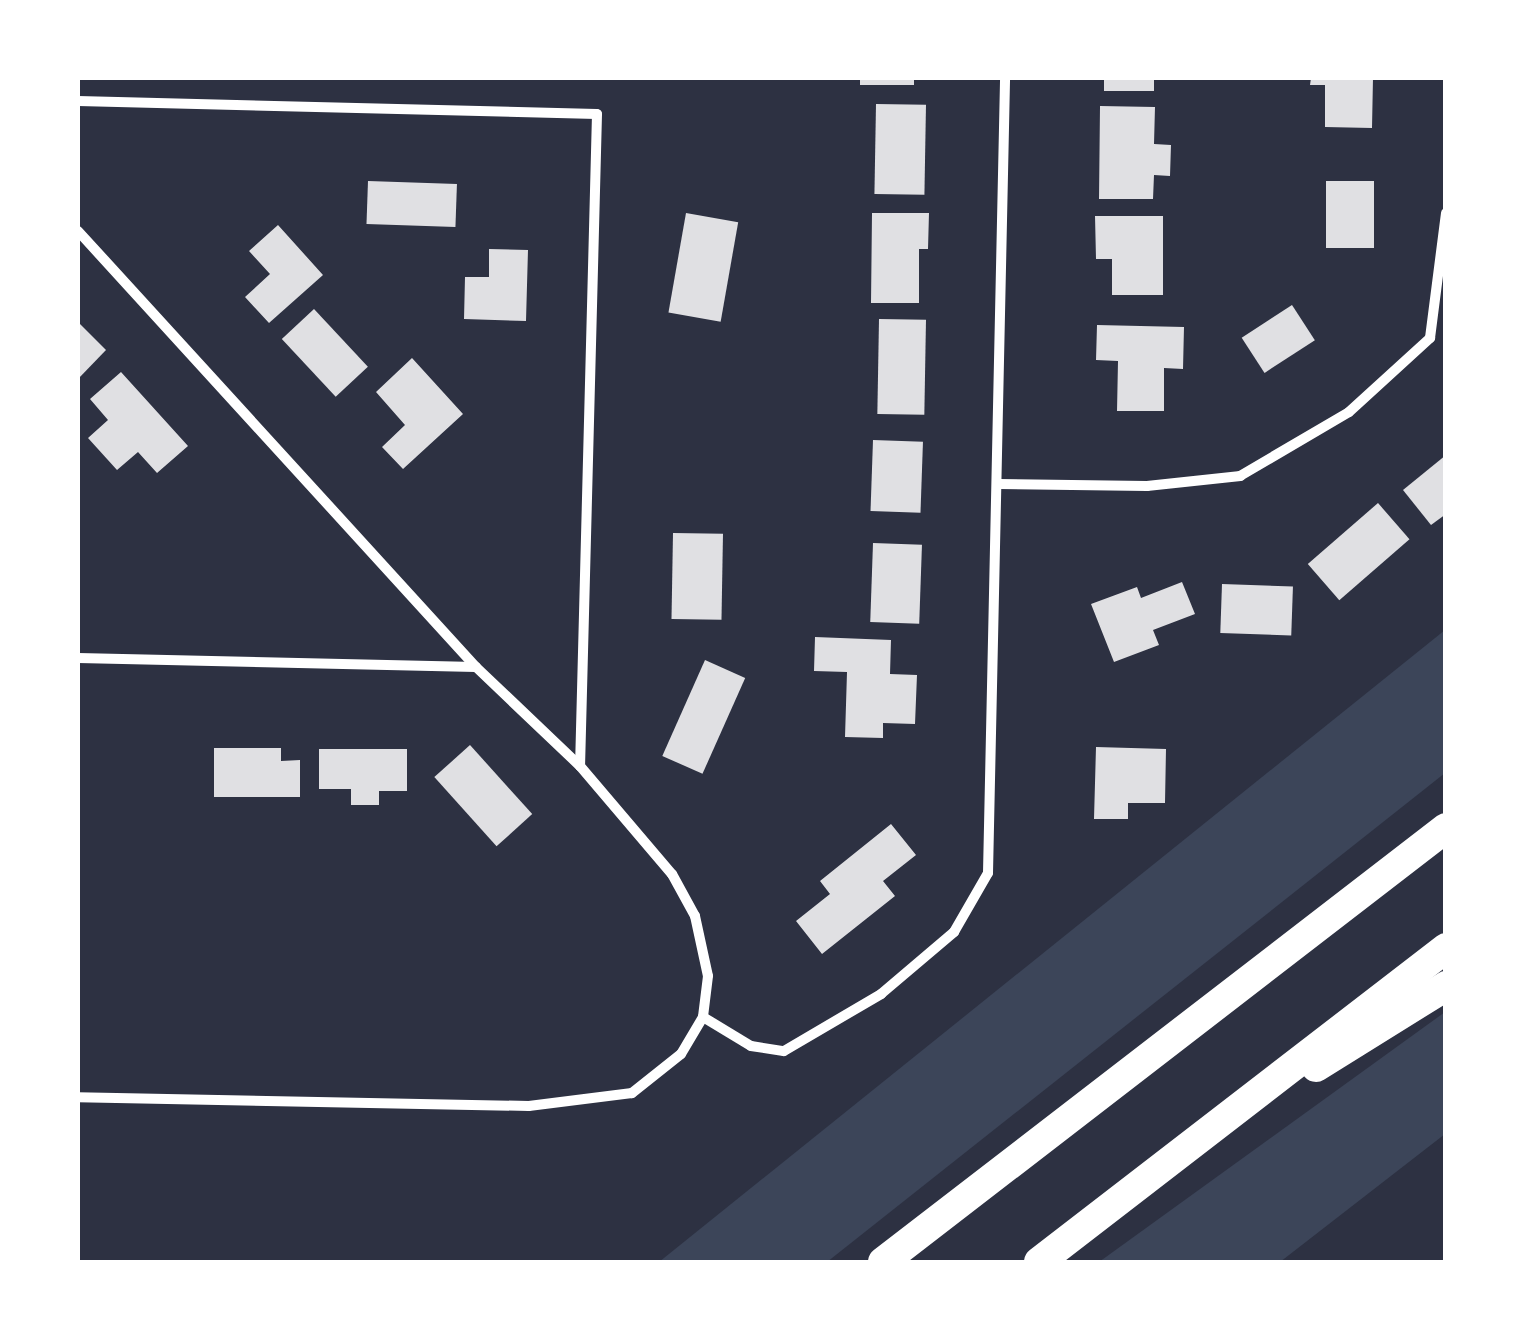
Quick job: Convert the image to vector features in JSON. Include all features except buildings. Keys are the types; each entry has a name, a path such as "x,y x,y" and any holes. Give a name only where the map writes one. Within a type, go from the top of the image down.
{"highway":[{"path":"883,1262 1446,828"},
{"path":"1039,1262 1446,948"},
{"path":"1252,1100 1366,1041 1446,986"}],"street":[{"path":"703,1017 751,1046 784,1052 881,994 954,932 988,873 1000,484 1005,78"},
{"path":"78,101 596,114 580,766"},
{"path":"1000,484 1147,486 1240,476 1349,412 1430,338 1446,213"},
{"path":"78,231 476,668 580,766 672,874 695,916 708,976 703,1017 681,1054 632,1093 528,1106 78,1097"},
{"path":"78,658 476,668"}],"shaded area":[{"path":"1445,630 1445,773 827,1262 659,1262"},
{"path":"1445,1012 1445,1134 1280,1262 1099,1262"}]}
